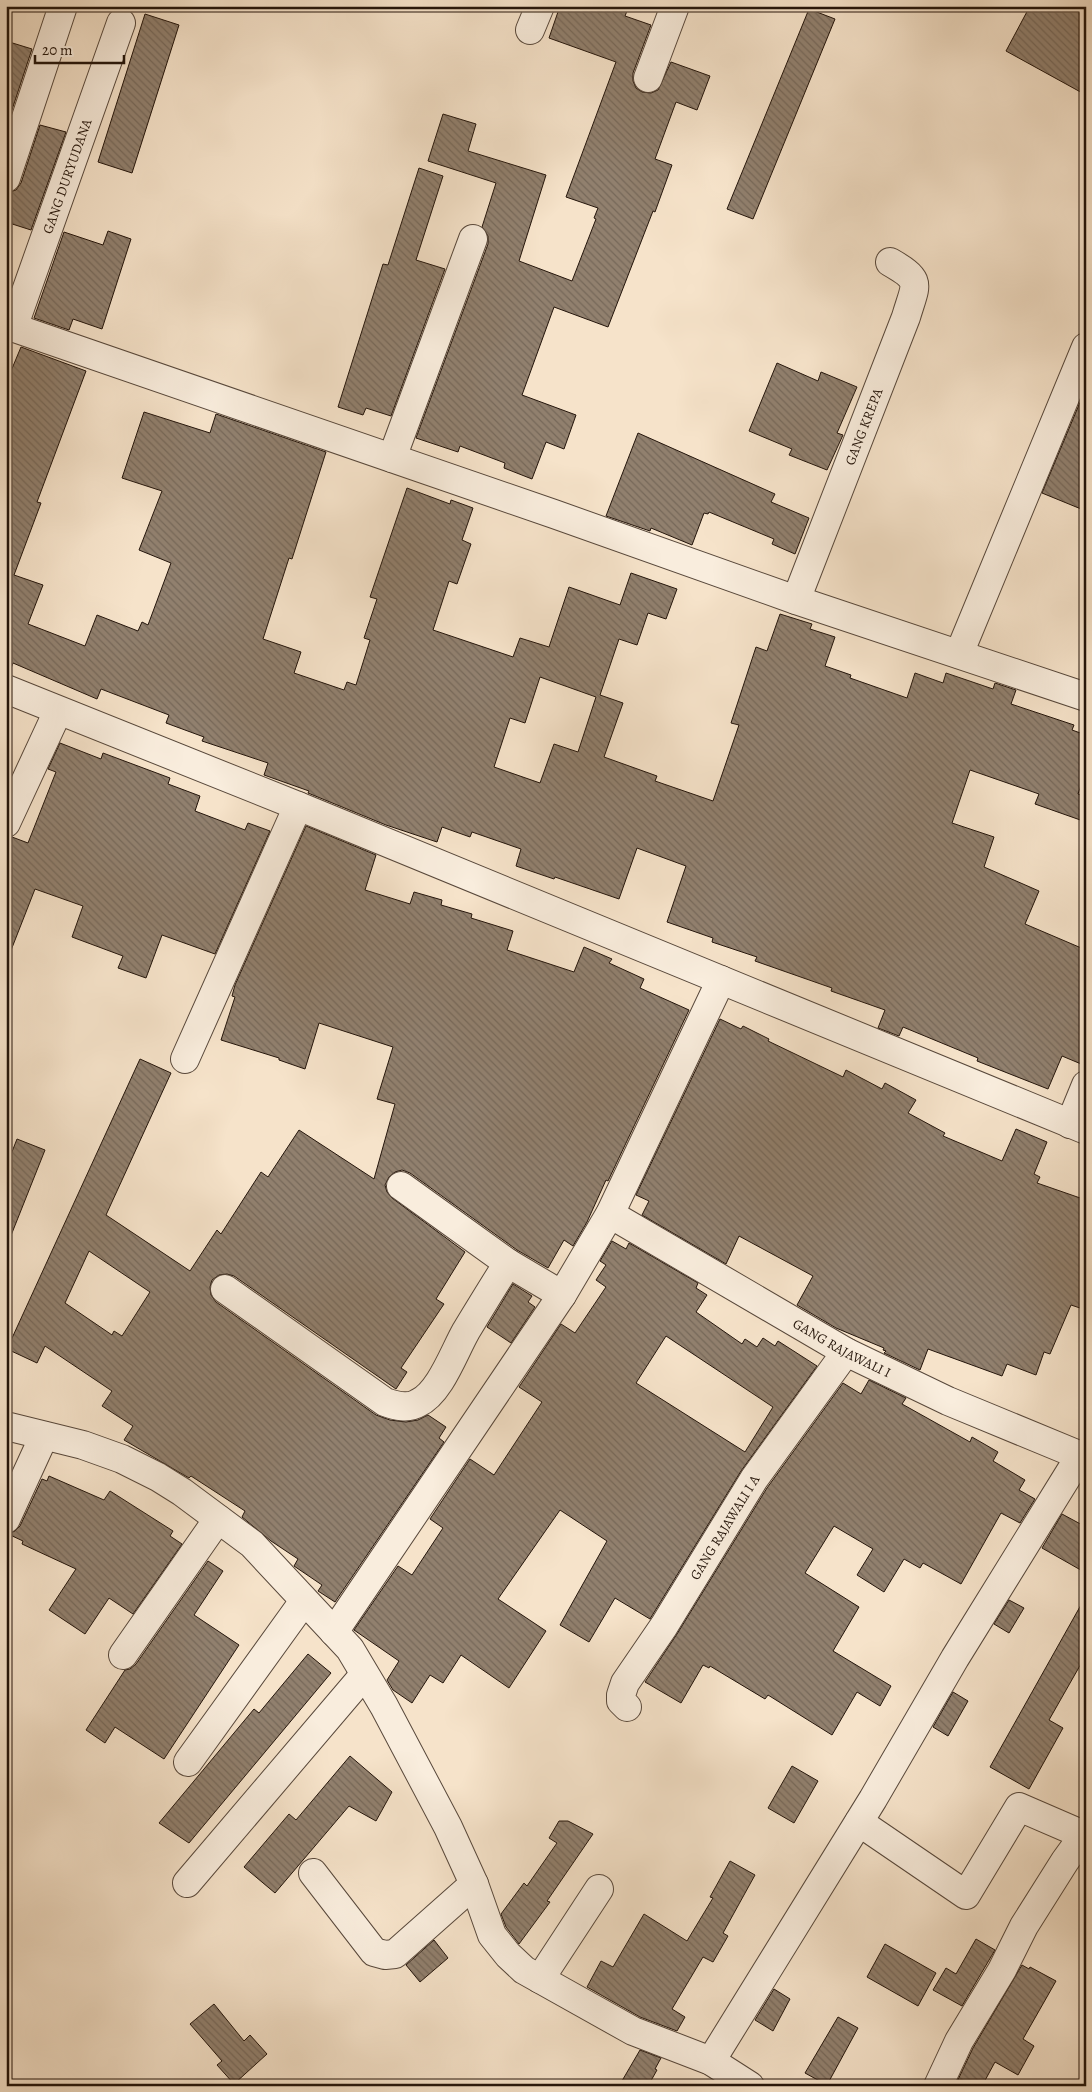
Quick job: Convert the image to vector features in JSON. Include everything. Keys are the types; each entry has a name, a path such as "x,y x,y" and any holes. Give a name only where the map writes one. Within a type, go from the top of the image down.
{"street":[{"path":"6,178 63,6"},
{"path":"648,78 675,6"},
{"name":"GANG DURYUDANA","path":"10,327 121,23"},
{"path":"392,458 473,239"},
{"name":"GANG KREPA","path":"796,600 906,317 913,294 913,278 910,274 890,262"},
{"path":"10,327 392,458 796,600 1086,697"},
{"path":"959,654 1086,347"},
{"path":"6,689 298,806 1078,1127 1086,1084"},
{"path":"6,823 58,711"},
{"path":"185,1059 298,806"},
{"path":"334,1632 562,1295 610,1214 721,980"},
{"path":"400,1186 508,1263 562,1295"},
{"name":"GANG RAJAWALI I","path":"610,1214 846,1352 948,1401 1083,1457"},
{"path":"225,1289 385,1402 410,1406 424,1400 434,1390 466,1330 508,1263"},
{"name":"GANG RAJAWALI I A","path":"627,1707 621,1701 625,1683 664,1626 754,1479 846,1352"},
{"path":"6,1426 83,1445 122,1459 158,1477 252,1544 350,1649 384,1706 448,1827 474,1884 492,1935 519,1965 540,1979 633,2031 711,2061 750,2086"},
{"path":"6,1519 44,1436"},
{"path":"711,2061 859,1822 960,1650 1083,1457"},
{"path":"123,1655 218,1519"},
{"path":"188,1762 304,1601"},
{"path":"188,1883 364,1675"},
{"path":"859,1822 966,1895 1019,1807 1085,1835 1065,1861 1024,1926 1002,1970 959,2041 938,2086"},
{"path":"313,1872 374,1952 385,1955 395,1954 474,1884"},
{"path":"540,1979 599,1889"}],"building":[{"path":"560,6 629,6 625,16 651,25 633,73 633,81 636,88 642,92 651,93 658,90 671,62 710,76 697,110 676,102 655,159 672,165 608,327 554,307 522,395 576,415 564,449 546,442 532,479 504,468 505,463 460,446 458,452 416,438 488,244 488,236 482,227 496,183 428,161 443,114 476,124 468,151 546,175 519,261 572,281 596,219 594,218 598,208 566,197 616,62 549,38"},
{"path":"1030,6 1086,6 1086,95 1006,51"},
{"path":"809,9 835,19 753,219 727,209"},
{"path":"145,14 179,25 132,173 98,162"},
{"path":"6,41 32,49 6,128"},
{"path":"40,125 66,132 31,230 6,222 6,193 16,190 21,183"},
{"path":"419,168 443,176 416,260 445,269 391,416 366,408 363,415 338,407 383,264 388,265"},
{"path":"108,231 131,239 102,329 73,319 69,330 34,318 64,232 103,245"},
{"path":"21,347 86,371 37,502 41,503 14,575 43,585 28,624 85,646 97,615 138,631 142,622 148,625 171,563 139,550 162,491 122,478 144,412 210,433 216,414 326,452 292,559 289,558 263,639 301,652 294,673 344,690 347,682 356,685 370,640 364,638 377,599 370,597 407,488 450,504 451,500 473,508 462,540 471,544 457,584 449,581 433,630 513,657 520,638 549,647 569,587 620,605 631,573 677,589 666,619 648,613 637,645 619,639 600,695 623,703 604,757 657,776 655,781 713,801 739,725 731,723 756,647 767,651 780,614 812,624 810,629 835,637 825,666 851,675 850,678 907,698 915,673 943,683 946,673 993,689 995,683 1016,690 1011,704 1074,725 1072,730 1086,735 1086,771 1078,794 1086,797 1086,822 1035,804 1039,794 970,770 952,823 994,837 984,867 1039,891 1025,924 1086,950 1086,1066 1062,1056 1048,1089 977,1061 978,1058 903,1027 899,1036 878,1028 885,1010 831,991 832,988 755,961 757,957 712,942 713,938 667,922 686,866 637,848 619,899 516,866 521,849 472,832 470,837 442,827 437,842 386,825 308,793 309,791 264,775 268,763 202,741 204,737 166,723 169,715 101,689 97,699 13,663 9,674 6,674 6,383","holes":["540,677 596,697 578,752 554,744 540,783 494,767 510,718 525,723"]},
{"path":"777,363 818,381 821,372 857,387 837,433 843,435 827,470 789,455 792,449 749,431"},
{"path":"1086,388 1086,511 1042,493"},
{"path":"638,433 775,494 771,502 809,518 795,554 772,544 774,539 709,512 708,514 704,513 692,545 651,528 650,531 606,516"},
{"path":"60,743 101,759 103,753 170,778 168,784 200,796 195,811 245,830 248,823 270,831 215,954 162,935 146,978 118,968 123,956 72,937 83,906 35,889 8,958 6,958 6,838 12,837 28,843 56,772 48,769"},
{"path":"306,826 376,855 365,890 410,904 414,892 442,900 441,905 472,914 471,918 513,931 507,950 574,972 584,947 612,959 609,963 644,979 640,988 689,1010 587,1222 573,1246 564,1240 548,1268 517,1250 410,1173 402,1170 395,1172 389,1177 385,1185 387,1192 392,1198 465,1252 436,1299 444,1304 401,1368 407,1372 396,1389 234,1276 227,1274 219,1275 212,1280 210,1287 211,1295 216,1302 376,1415 390,1420 406,1422 418,1420 428,1415 446,1427 439,1438 444,1442 335,1602 318,1591 322,1585 294,1566 298,1559 271,1541 242,1517 245,1511 191,1476 189,1478 124,1440 133,1426 102,1406 112,1391 45,1346 37,1363 7,1349 140,1059 171,1073 106,1215 190,1271 217,1230 221,1234 261,1172 268,1177 299,1130 374,1179 395,1104 377,1099 393,1047 319,1023 305,1069 279,1060 279,1058 221,1040 235,997 232,996 235,985","holes":["89,1251 150,1292 122,1336 114,1331 112,1335 65,1303"]},
{"path":"720,1019 741,1029 743,1026 769,1039 768,1041 843,1077 846,1070 882,1089 885,1083 916,1100 908,1113 945,1133 943,1136 1002,1161 1016,1129 1047,1142 1034,1174 1040,1177 1037,1183 1086,1200 1086,1310 1071,1305 1050,1354 1044,1352 1036,1375 1007,1364 1002,1376 928,1349 920,1370 884,1353 886,1351 883,1350 884,1348 836,1328 797,1305 813,1276 739,1236 726,1264 642,1215 649,1201 636,1195"},
{"path":"17,1139 45,1150 8,1243 6,1243 6,1167"},
{"path":"612,1241 626,1249 629,1243 698,1283 696,1288 707,1295 696,1312 742,1344 745,1339 757,1347 763,1338 775,1346 778,1341 817,1366 741,1471 650,1619 615,1598 589,1642 560,1625 607,1541 560,1510 498,1599 546,1631 509,1688 461,1655 443,1683 430,1675 412,1703 393,1690 387,1680 399,1661 354,1630 398,1566 412,1575 443,1528 430,1519 470,1459 494,1475 542,1402 519,1387 561,1324 575,1333 606,1287 596,1280 606,1265 600,1261","holes":["666,1336 773,1407 745,1452 636,1383"]},
{"path":"513,1284 532,1296 528,1302 535,1307 511,1343 487,1327"},
{"path":"869,1380 906,1398 902,1404 970,1442 972,1437 998,1452 993,1461 1025,1480 1019,1490 1035,1499 1020,1523 1001,1513 961,1584 923,1563 920,1568 904,1559 884,1592 857,1575 873,1549 834,1526 805,1573 859,1607 833,1651 891,1686 880,1706 857,1692 832,1735 768,1695 765,1699 710,1666 709,1668 703,1665 681,1703 645,1682 677,1634 767,1488 843,1383 861,1394"},
{"path":"49,1476 104,1500 110,1491 173,1531 170,1536 182,1544 133,1614 109,1598 85,1634 49,1610 76,1569 22,1544 23,1541 8,1534 20,1526 42,1479 47,1481"},
{"path":"1062,1514 1086,1527 1086,1573 1042,1548"},
{"path":"208,1561 223,1571 194,1615 239,1645 164,1759 115,1727 105,1743 86,1730 125,1670 130,1669 136,1664"},
{"path":"1086,1596 1086,1655 1049,1720 1063,1728 1029,1789 990,1767"},
{"path":"1009,1600 1024,1608 1009,1633 994,1624"},
{"path":"308,1654 331,1673 189,1843 159,1823 254,1709 259,1713"},
{"path":"953,1692 968,1701 948,1736 933,1727"},
{"path":"350,1756 392,1792 376,1821 349,1806 275,1893 244,1867 289,1814 296,1820"},
{"path":"792,1766 818,1781 794,1823 768,1808"},
{"path":"559,1821 568,1821 593,1834 547,1901 550,1902 519,1944 506,1927 501,1914 524,1883 527,1886 557,1843 549,1838"},
{"path":"730,1861 755,1875 723,1933 728,1936 713,1962 703,1957 672,2009 685,2017 677,2031 640,2017 587,1987 601,1961 613,1967 644,1914 687,1941 713,1898 710,1897"},
{"path":"976,1939 995,1950 962,2006 933,1990 946,1968 956,1974"},
{"path":"434,1940 448,1958 420,1982 406,1965"},
{"path":"885,1944 936,1973 918,2006 867,1977"},
{"path":"1022,1965 1029,1969 1030,1967 1056,1981 1023,2039 1034,2046 1018,2075 995,2062 982,2086 955,2086 973,2048"},
{"path":"774,1989 790,1999 773,2031 755,2020"},
{"path":"214,2004 244,2041 250,2035 267,2054 234,2084 217,2065 222,2061 190,2024"},
{"path":"838,2017 858,2028 827,2085 805,2073"},
{"path":"640,2050 661,2058 648,2086 619,2086"}]}
